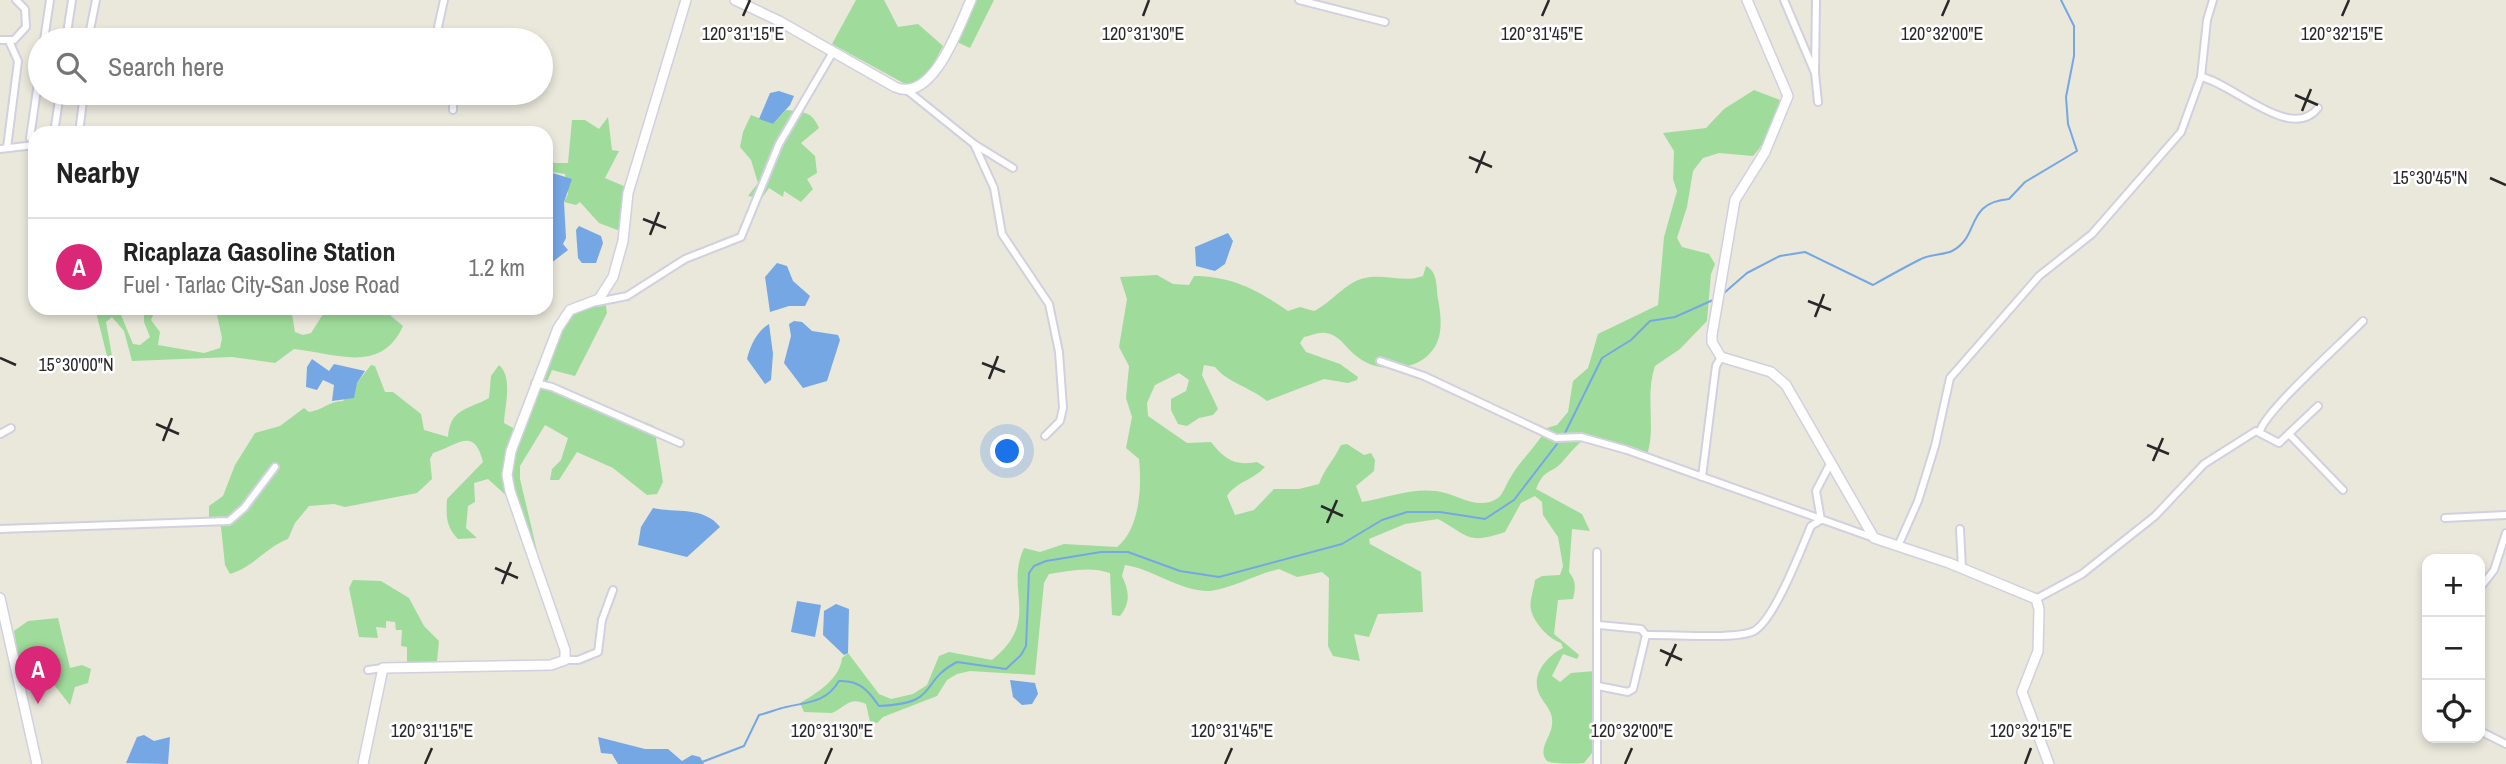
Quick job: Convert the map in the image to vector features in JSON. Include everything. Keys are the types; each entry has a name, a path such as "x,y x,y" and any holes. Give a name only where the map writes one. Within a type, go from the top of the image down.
{"street":[{"path":"0,40 9,41 21,35 27,23 25,9 16,0"},
{"path":"46,28 50,0"},
{"path":"68,28 72,0"},
{"path":"90,28 96,0"},
{"path":"438,28 444,0"},
{"path":"595,302 608,287 616,270 628,193 686,0"},
{"path":"735,0 895,88 908,91 974,144 1013,168"},
{"path":"908,91 919,88 938,66 971,0"},
{"path":"1298,0 1385,22"},
{"path":"1747,0 1788,96 1765,152 1735,200 1712,342 1721,357 1771,372 1780,378 1874,538"},
{"path":"1784,0 1815,74"},
{"path":"1814,0 1818,102"},
{"path":"1898,546 1922,490 1935,446 1945,390 1953,372 2039,276 2092,234 2147,167 2176,140 2201,77 2207,20 2213,0"},
{"path":"9,41 18,61 4,148 28,146"},
{"path":"565,660 565,650 534,566 507,475 511,451 535,383 564,317 574,308 627,296 685,259 741,237 784,134 833,52"},
{"path":"2201,77 2215,81 2245,100 2287,119 2309,115 2318,108"},
{"path":"32,126 35,105"},
{"path":"55,126 58,105"},
{"path":"80,126 82,105"},
{"path":"453,105 453,110"},
{"path":"974,144 995,188 1002,234 1049,304 1059,352 1063,408 1060,421 1045,436"},
{"path":"2260,431 2265,420 2285,398 2363,321"},
{"path":"1702,477 1716,366 1721,357"},
{"path":"1380,361 1424,376 1556,438 1581,437 1702,477 1962,568 2036,599 2038,651 2022,692 2049,764"},
{"path":"535,383 552,387 680,443"},
{"path":"2036,599 2082,574 2155,516 2204,464 2256,431 2260,431 2275,443 2289,434 2318,406"},
{"path":"0,434 11,428"},
{"path":"2289,434 2343,490"},
{"path":"1821,520 1816,491 1831,462"},
{"path":"0,529 229,521 244,508 275,467"},
{"path":"2445,517 2506,515"},
{"path":"1646,635 1741,635 1754,631 1765,621 1785,587 1811,526 1821,520"},
{"path":"1960,529 1962,568"},
{"path":"2485,582 2494,570 2506,533"},
{"path":"1597,552 1597,764"},
{"path":"368,670 551,665 565,660 578,660 598,652 602,620 612,590"},
{"path":"0,598 37,764"},
{"path":"1599,625 1641,629 1646,635"},
{"path":"1598,686 1629,692 1633,689 1646,635"},
{"path":"363,764 383,668"},
{"path":"2485,734 2506,744"}],"green space":[{"path":"856,0 884,0 898,27 918,24 943,46 925,79 907,85 832,44"},
{"path":"974,0 994,0 970,48 957,42"},
{"path":"1754,90 1780,100 1763,144 1753,156 1719,153 1703,158 1693,171 1687,207 1677,238 1682,247 1709,254 1715,264 1711,274 1707,321 1680,349 1655,366 1651,390 1649,449 1645,460 1582,441 1559,465 1545,474 1536,489 1582,514 1590,531 1572,529 1569,572 1575,591 1573,599 1558,600 1554,634 1579,655 1577,659 1563,654 1552,676 1560,682 1571,673 1595,671 1592,753 1584,763 1550,762 1543,752 1552,720 1550,711 1538,691 1537,677 1547,660 1563,648 1561,643 1539,625 1531,610 1531,603 1535,580 1542,576 1560,575 1563,566 1558,537 1543,515 1542,502 1535,496 1521,503 1505,532 1492,536 1469,537 1438,519 1405,524 1369,539 1370,544 1421,572 1423,612 1378,614 1369,637 1354,634 1360,661 1333,656 1328,646 1329,578 1322,572 1297,577 1279,569 1210,591 1188,588 1125,565 1122,576 1127,601 1120,616 1112,615 1110,573 1087,569 1049,574 1044,583 1035,675 970,671 957,674 947,680 937,696 883,717 877,723 870,722 866,704 855,701 832,713 804,712 800,703 832,679 842,658 848,653 879,694 891,699 913,694 927,685 939,656 949,652 992,660 1007,645 1019,618 1019,564 1024,548 1040,552 1064,544 1117,547 1125,539 1138,506 1140,470 1139,459 1126,448 1132,417 1126,398 1129,366 1119,347 1127,299 1120,277 1157,275 1173,284 1189,285 1194,276 1220,279 1255,291 1288,311 1300,307 1314,311 1348,285 1361,279 1415,278 1423,276 1426,266 1433,272 1436,280 1440,331 1436,346 1417,363 1400,368 1371,365 1334,336 1317,334 1304,337 1300,343 1306,352 1340,364 1358,377 1357,380 1348,383 1324,379 1267,401 1226,377 1215,367 1204,365 1202,375 1218,409 1213,415 1199,418 1187,426 1178,424 1171,410 1171,399 1186,391 1189,380 1179,373 1155,385 1147,403 1148,416 1187,443 1211,442 1231,460 1242,463 1257,462 1265,467 1235,487 1227,496 1235,515 1254,510 1274,489 1299,489 1319,484 1341,445 1347,444 1364,455 1371,453 1375,460 1374,471 1356,486 1362,502 1427,490 1483,503 1498,498 1547,428 1557,425 1568,412 1573,381 1588,368 1598,334 1658,305 1664,237 1677,191 1673,179 1674,151 1663,133 1706,128 1724,109"},
{"path":"786,110 810,115 819,128 801,143 815,156 817,173 807,179 813,189 801,202 784,191 783,197 769,188 762,198 748,196 758,183 751,160 740,147 743,132 751,115 773,124"},
{"path":"608,117 612,150 619,151 605,178 626,187 620,231 599,223 580,202 576,205 564,202 568,194 565,174 553,172 553,163 568,163 572,120 585,120 599,129"},
{"path":"605,300 607,313 575,376 552,370 547,382 654,426 663,482 657,494 647,495 613,468 577,452 559,480 550,480 552,469 561,460 568,438 545,425 520,466 520,479 542,572 510,480 511,462 548,358 569,317"},
{"path":"97,315 121,315 133,344 140,345 150,337 144,315 153,315 151,320 160,332 158,345 204,353 220,348 222,338 217,315 292,315 295,332 303,335 311,333 323,315 391,315 403,326 394,341 382,351 370,356 341,356 294,349 275,363 232,357 132,361 124,331 112,317 106,322 112,356 107,356"},
{"path":"371,365 375,366 385,392 393,392 421,414 424,430 448,437 449,427 456,415 489,398 491,376 499,365 507,384 504,423 515,429 504,471 509,498 488,479 474,483 475,502 468,506 466,528 477,538 458,539 454,534 448,521 447,499 483,462 475,444 464,441 433,453 430,459 432,479 417,493 345,507 334,504 309,506 295,523 288,539 246,567 230,574 225,565 221,527 209,519 209,506 223,496 235,465 255,433 280,426 304,408 309,412 343,401"},
{"path":"353,580 381,581 409,598 424,626 439,641 437,661 407,665 407,647 401,646 402,630 396,630 395,622 386,621 386,628 376,627 378,638 359,637 349,588"},
{"path":"58,618 70,668 82,665 91,669 88,683 75,687 70,705 51,681 23,683 14,631 28,621"}],"water":[{"path":"779,91 794,96 790,105 773,124 759,119 770,93"},
{"path":"553,173 572,179 564,202 566,238 563,244 568,250 553,262"},
{"path":"579,226 601,236 603,243 596,263 582,263 578,258 576,230"},
{"path":"1228,233 1233,241 1225,264 1215,271 1196,266 1195,247"},
{"path":"777,263 787,266 793,281 810,296 805,306 789,306 770,312 765,277"},
{"path":"794,321 802,322 812,331 838,335 840,340 827,381 803,388 784,363 791,336 789,324"},
{"path":"769,324 773,354 771,380 765,384 747,359 755,339"},
{"path":"312,359 329,371 334,364 365,371 357,383 354,398 332,401 334,385 323,380 317,390 306,387 307,367"},
{"path":"653,508 698,513 713,520 720,527 687,557 638,545 641,527"},
{"path":"797,601 821,605 815,637 791,632"},
{"path":"836,604 849,609 848,653 844,655 823,635 824,611"},
{"path":"1010,680 1035,683 1038,694 1032,704 1022,705 1013,697"},
{"path":"144,735 154,741 170,737 168,764 126,763 137,737"},
{"path":"598,737 645,749 668,749 682,761 692,755 700,757 704,764 618,764 612,754 601,753"}],"waterway":[{"path":"1724,293 1747,273 1780,256 1805,252 1873,285 1925,257 1952,251 1961,245 1985,207 2009,199 2025,182 2077,151 2068,124 2066,97 2074,56 2074,26 2061,0"},
{"path":"1565,433 1602,358 1631,340 1650,321 1675,317 1713,300"},
{"path":"702,762 744,746 759,715 822,698 839,681 852,682 862,687 879,706 912,701 921,696 937,677 957,662 1006,669 1021,655 1026,646 1029,573 1034,566 1046,561 1101,552 1128,552 1180,571 1219,577 1342,544 1382,520 1407,512 1440,512 1485,519 1514,500 1557,444"}],"place":[{"name":"Ricaplaza Gasoline Station","path":"38,704"}]}
